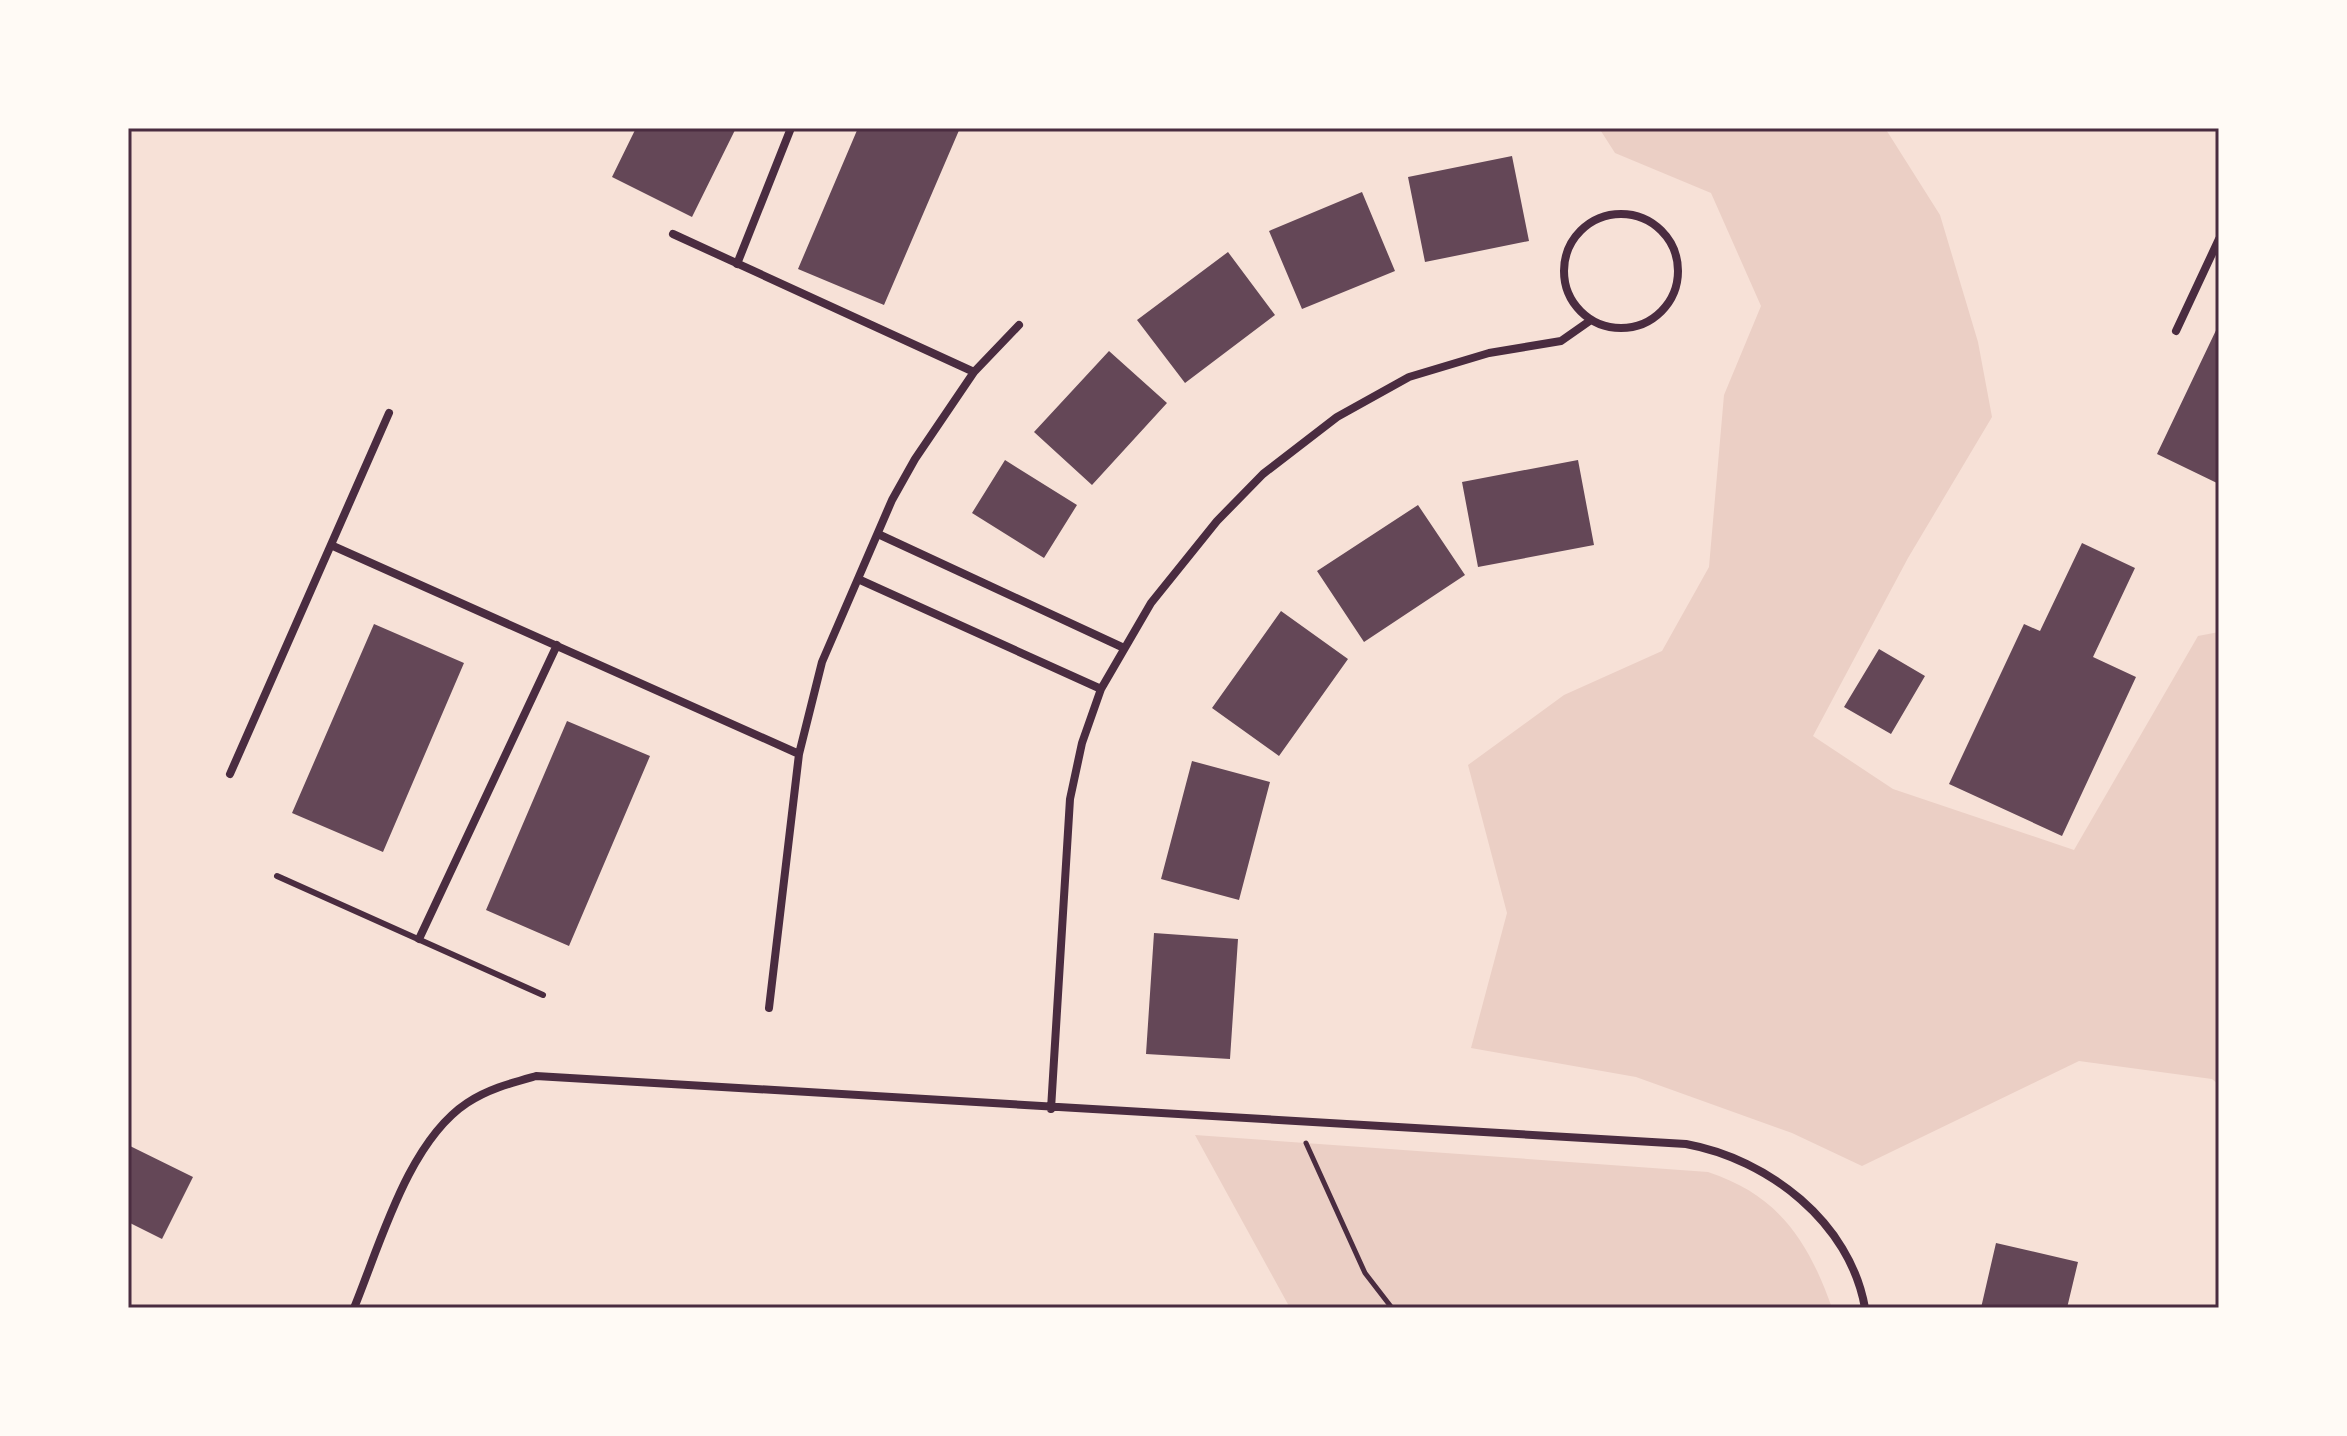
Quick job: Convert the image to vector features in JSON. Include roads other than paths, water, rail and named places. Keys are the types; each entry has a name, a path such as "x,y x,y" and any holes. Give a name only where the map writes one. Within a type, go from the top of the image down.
{"street":[{"path":"737,264 791,128"},
{"path":"1625,214 1660,229 1671,244 1677,262 1678,280 1672,298 1645,323 1627,328 1609,327 1591,320 1577,308 1567,291 1563,273 1566,254 1574,237 1588,224 1606,215 1625,214"},
{"path":"673,234 974,372"},
{"path":"2176,331 2219,239"},
{"path":"1051,1109 1070,799 1082,743 1101,689 1151,603 1217,521 1263,474 1337,417 1409,377 1489,353 1561,341 1591,320"},
{"path":"769,1008 799,754 822,662 892,500 915,459 974,372 1019,325"},
{"path":"230,774 389,413"},
{"path":"878,534 1124,648"},
{"path":"333,546 799,754"},
{"path":"858,579 1101,689"},
{"path":"419,939 557,645"},
{"path":"354,1308 405,1184 434,1133 465,1104 499,1086 536,1076 1051,1109 1656,1141 1727,1155 1779,1182 1827,1228 1855,1272 1865,1308"}],"lane":[{"path":"277,876 543,995"}]}
